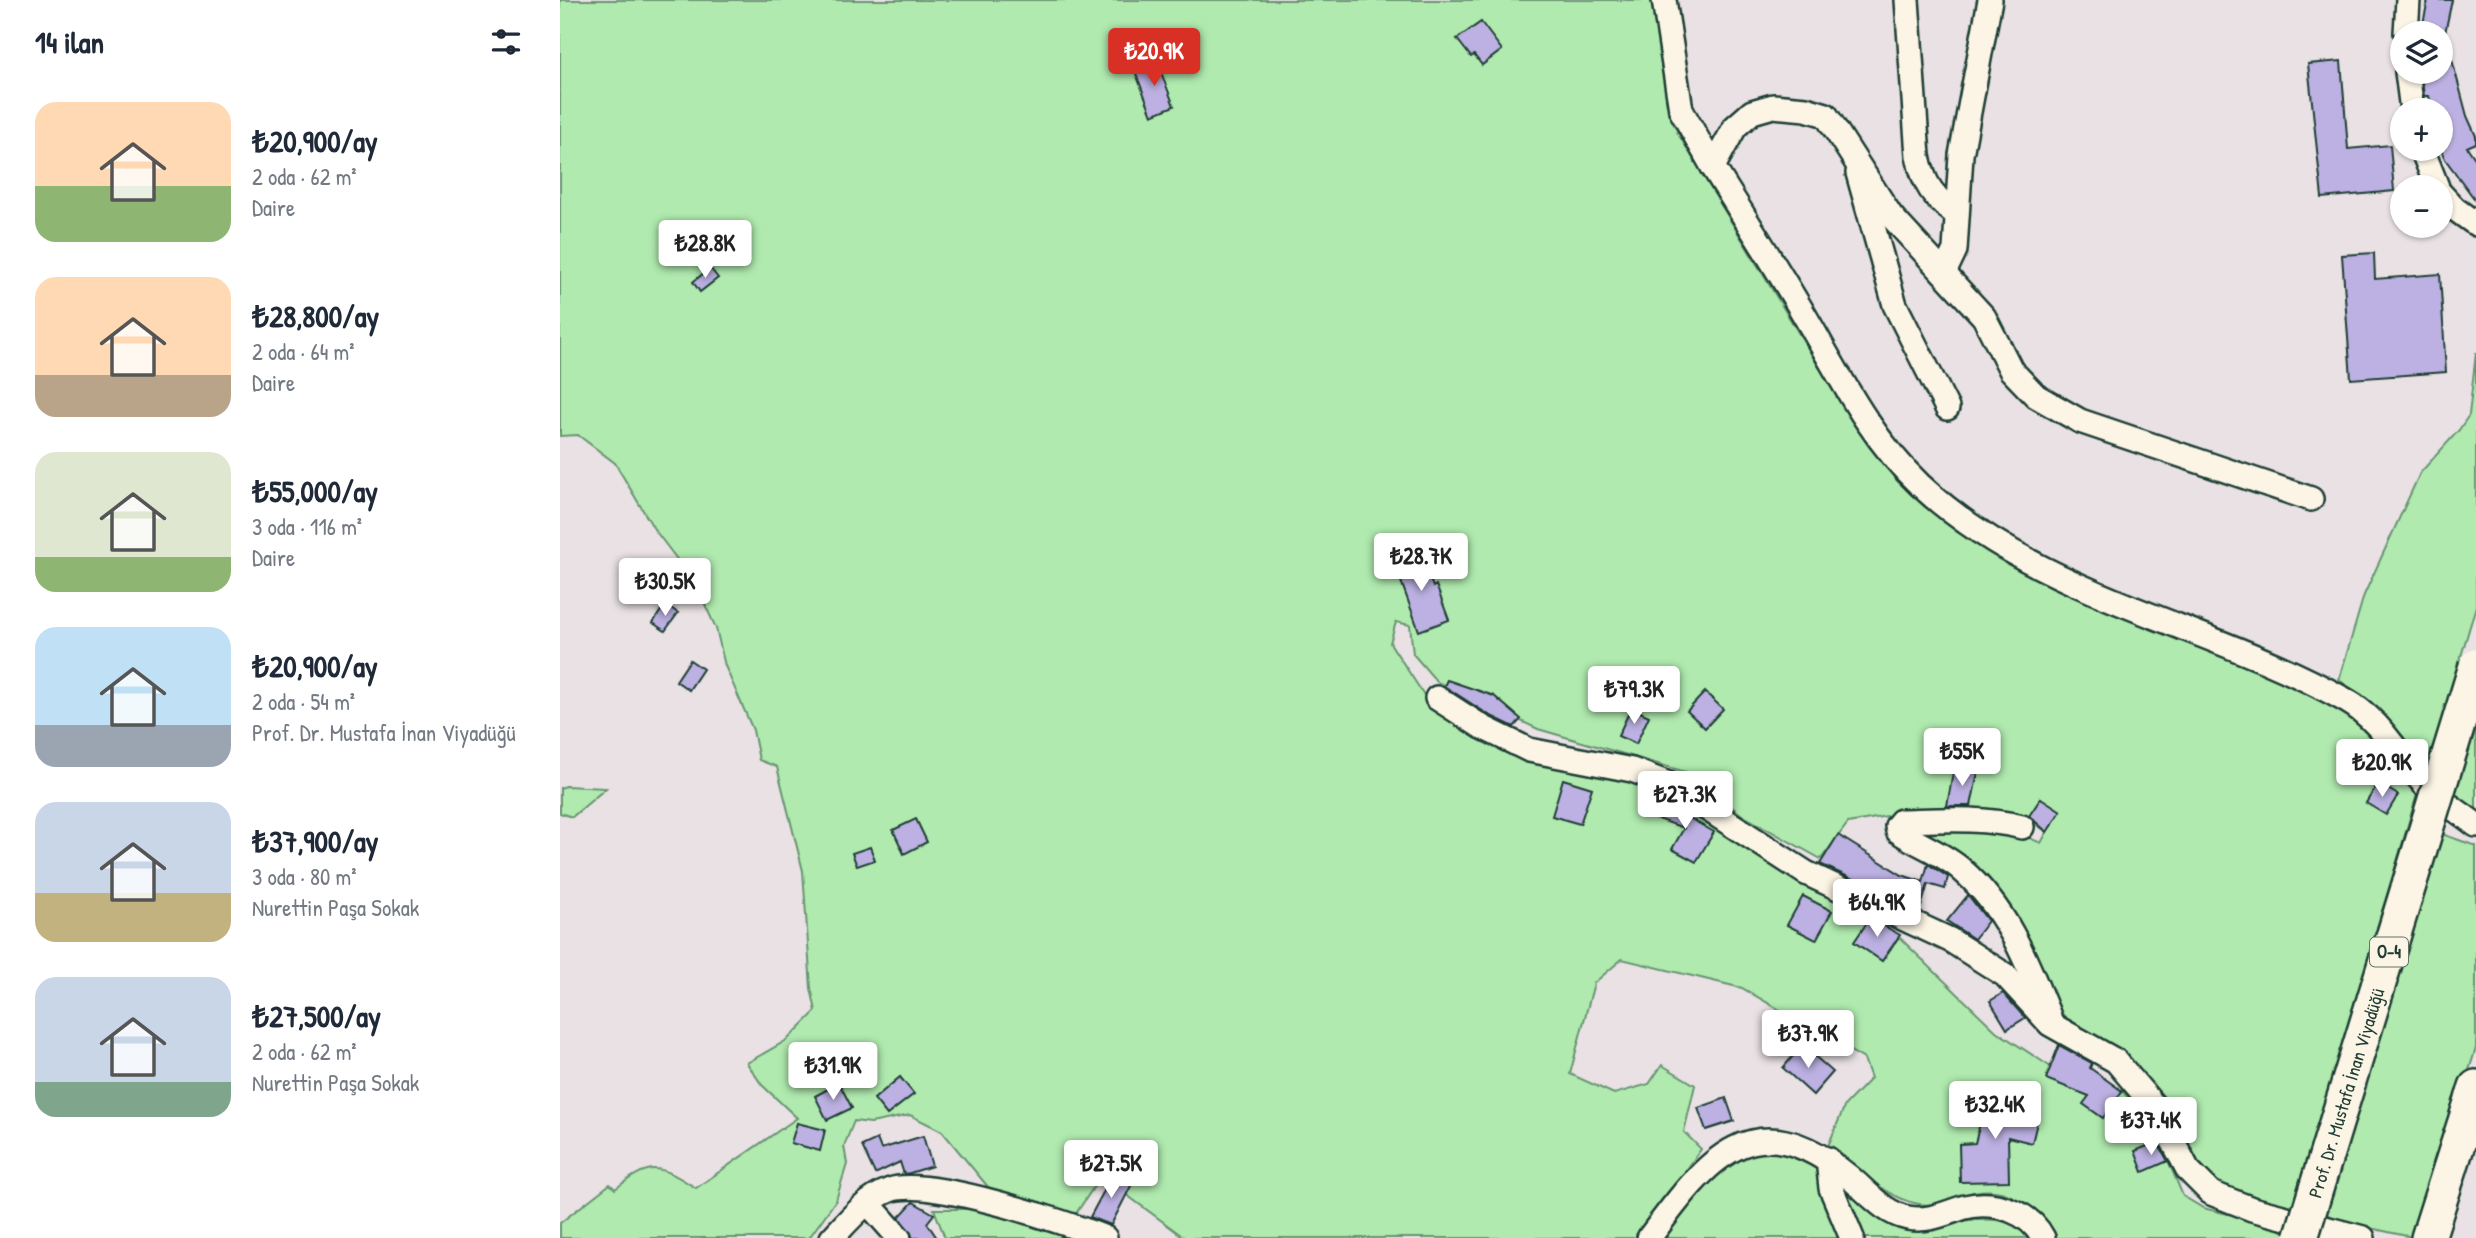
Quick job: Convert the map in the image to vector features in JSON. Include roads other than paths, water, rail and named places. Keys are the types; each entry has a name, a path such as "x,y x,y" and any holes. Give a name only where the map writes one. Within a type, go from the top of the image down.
{"highway":[{"name":"Prof. Dr. Mustafa İnan Viyadüğü","path":"2301,1238 2476,666"},
{"path":"2428,1238 2476,1087"}],"street":[{"path":"1664,0 1681,110 1713,167 1801,308 1844,386 1888,449 1922,486 1954,511 2052,575 2090,593 2251,655 2361,709 2427,788 2476,825"},
{"path":"1908,0 1918,156 1923,178 1938,201 1956,214"},
{"path":"1944,272 1955,250 1961,155 1990,0"},
{"path":"2407,21 2408,0"},
{"path":"1713,167 1735,127 1752,112 1773,106 1806,109 1826,115 1891,216 1984,317 2011,370 2036,396 2056,409 2110,432 2311,499"},
{"path":"1854,156 1869,220 1895,305 1947,408"},
{"path":"2453,207 2476,224"},
{"path":"1437,698 1482,727 1530,750 1632,770 1686,792 1806,873 1950,940 2005,975 2052,1026 2116,1062 2155,1107 2188,1170 2211,1193 2252,1209 2363,1238"},
{"path":"2022,827 1973,820 1902,821 1897,827 1898,831 1909,839 1961,869 2004,916 2023,953 2052,1026"},
{"path":"1648,1238 1702,1170 1724,1153 1757,1141 1786,1141 1802,1145 1828,1159 1878,1203 1903,1217 1924,1220 1972,1206 1999,1208 2026,1217 2036,1226 2043,1238"},
{"path":"1828,1159 1831,1188 1852,1238"},
{"path":"832,1238 868,1203 892,1189 929,1189 1082,1229 1105,1238"},
{"path":"868,1203 899,1238"}]}
